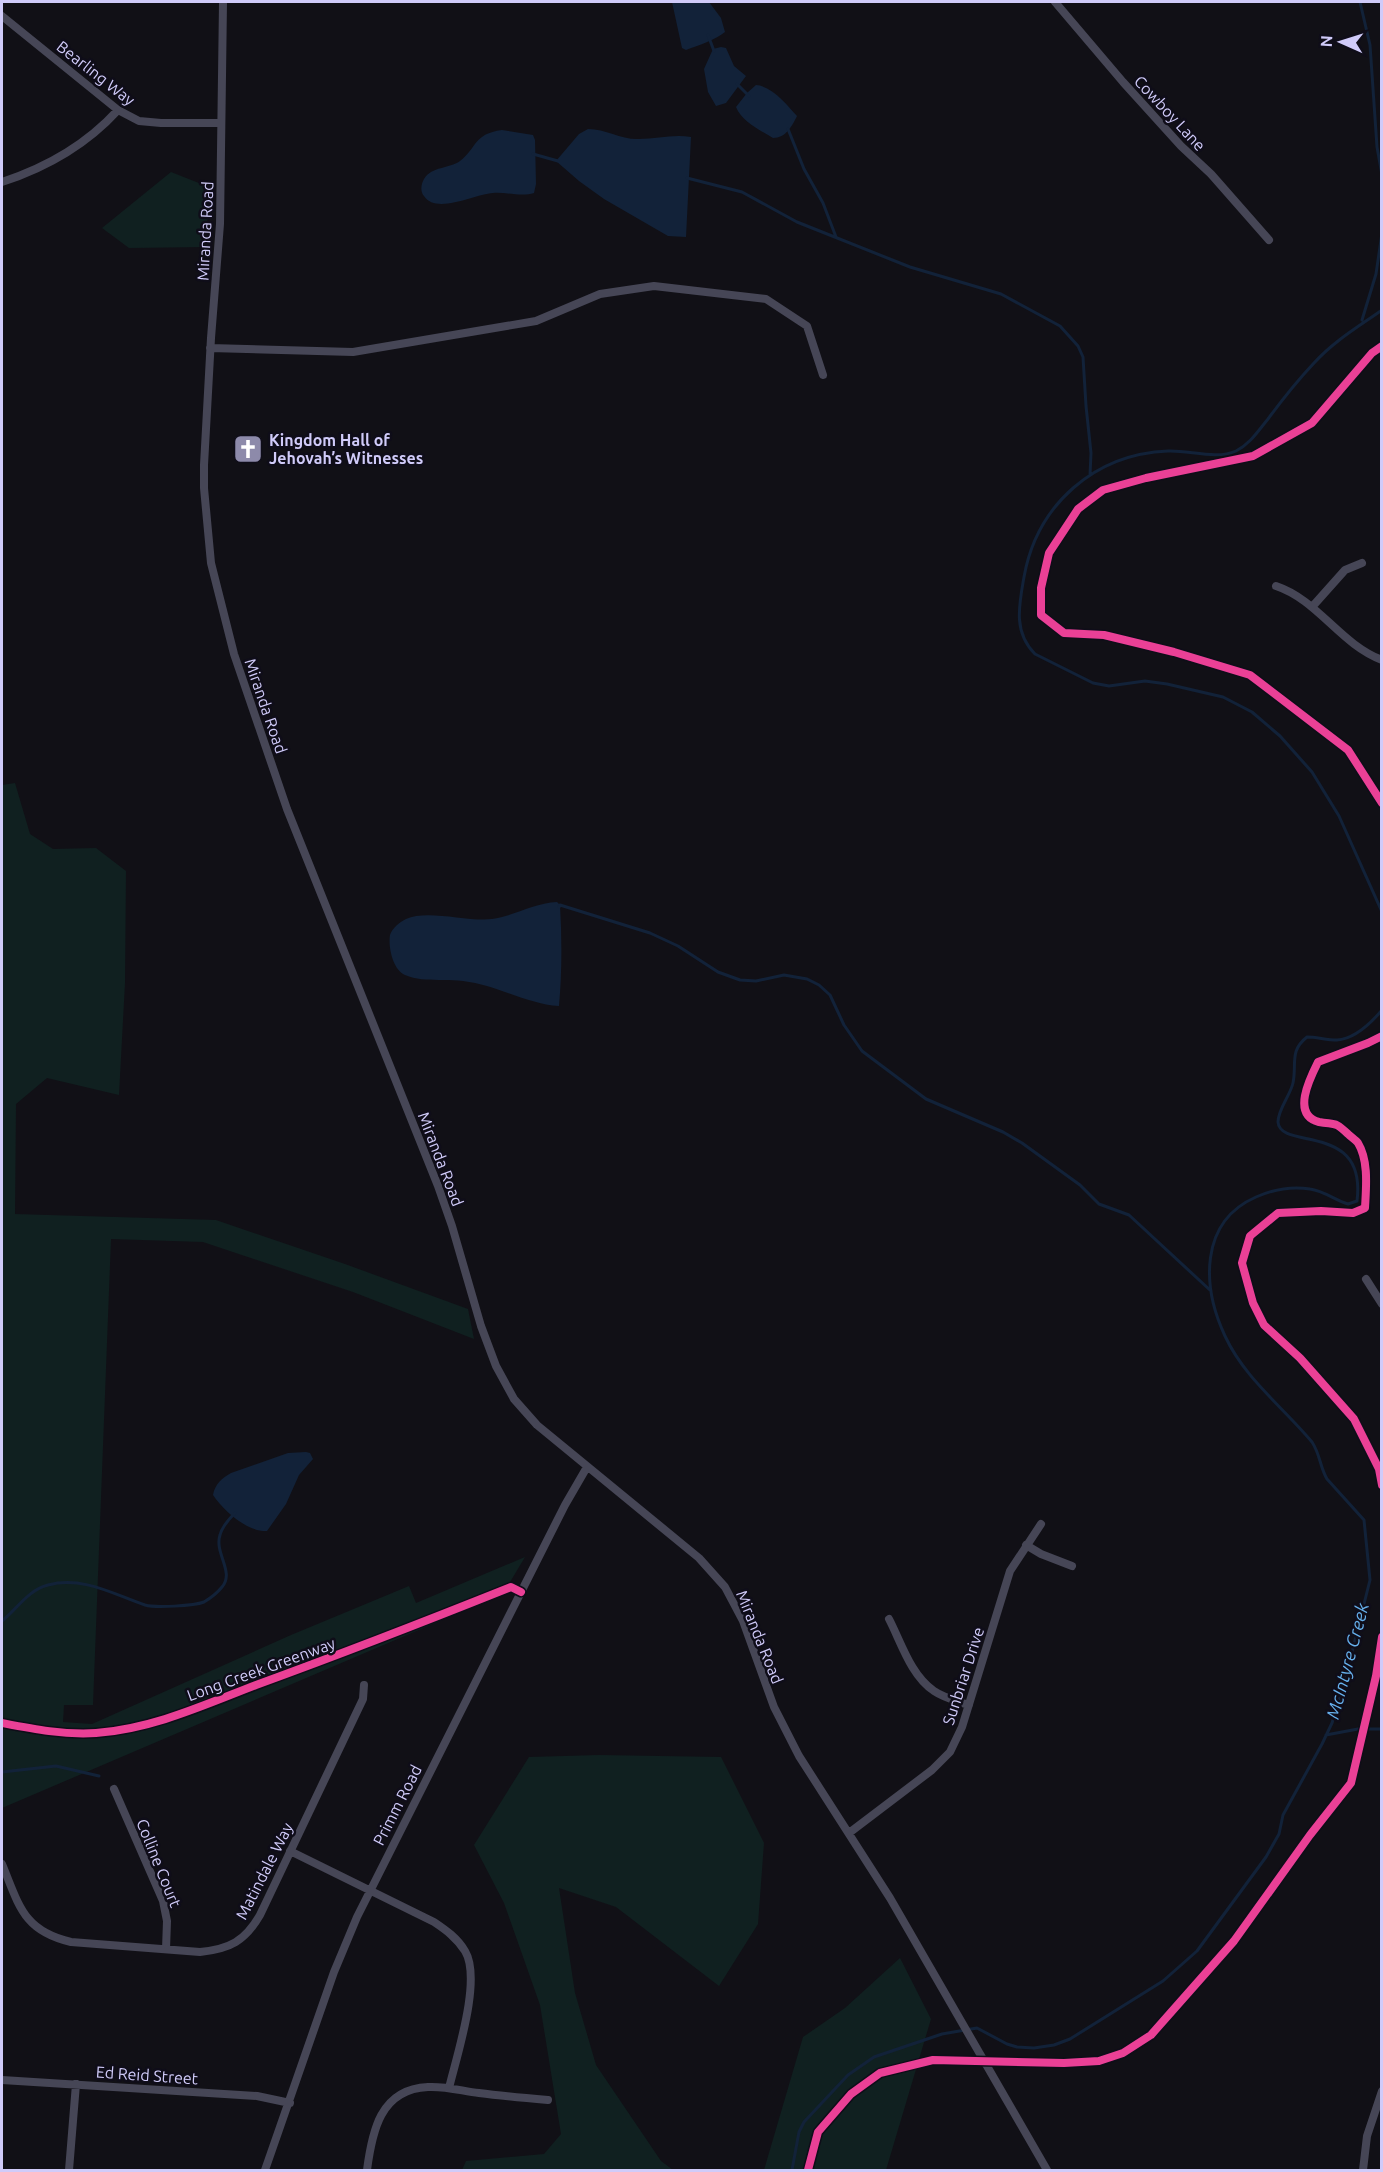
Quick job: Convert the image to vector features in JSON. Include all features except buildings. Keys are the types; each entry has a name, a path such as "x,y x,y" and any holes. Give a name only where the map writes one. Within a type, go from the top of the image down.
{"street":[{"name":"Miranda Road","path":"223,2 220,224 204,465 208,544 215,584 243,681 287,809 438,1186 481,1326 496,1366 514,1399 531,1418 699,1558 725,1587 743,1621 768,1692 799,1756 890,1898 1047,2170"},
{"name":"Cowboy Lane","path":"1055,2 1180,146 1211,174 1269,240"},
{"name":"Bearling Way","path":"2,16 118,110 139,121 221,123"},
{"path":"2,182 26,174 58,158 103,126 118,110"},
{"path":"210,348 353,352 536,321 600,294 654,286 766,299 807,326 823,375"},
{"path":"1312,607 1345,570 1362,563"},
{"path":"1276,586 1290,591 1312,607 1346,638 1370,655 1382,660"},
{"path":"1366,1278 1382,1304"},
{"name":"Primm Road","path":"265,2170 334,1972 370,1890 565,1505 587,1467"},
{"name":"Sunbriar Drive","path":"849,1833 932,1770 950,1752 962,1728 1005,1586 1017,1559 1041,1524"},
{"path":"1026,1545 1041,1554 1072,1566"},
{"path":"889,1619 920,1679 933,1691 969,1705"},
{"name":"Matindale Way","path":"2,1864 27,1919 37,1929 54,1938 71,1942 200,1952 215,1950 242,1938 256,1922 363,1699 364,1685"},
{"name":"Colline Court","path":"114,1789 163,1901 167,1921 166,1949"},
{"path":"290,1851 434,1922 452,1934 466,1952 472,1972 472,1991 449,2088"},
{"name":"Ed Reid Street","path":"2,2080 257,2096 290,2103"},
{"path":"69,2170 76,2084"},
{"path":"367,2170 375,2127 388,2104 419,2088 449,2088 548,2100"},
{"path":"1363,2170 1367,2136 1382,2091"}],"shaded area":[{"path":"171,172 209,187 206,247 129,248 102,228"},
{"path":"15,783 30,834 53,849 96,848 126,871 125,983 119,1095 47,1078 16,1104 15,1214 216,1220 468,1309 474,1339 353,1292 203,1242 111,1239 93,1705 64,1705 63,1722 92,1724 291,1635 409,1586 416,1603 525,1557 503,1594 2,1808 2,785"},
{"path":"599,1755 721,1757 764,1843 758,1924 719,1986 616,1907 559,1888 575,1993 596,2065 661,2161 673,2170 462,2170 466,2161 544,2154 561,2134 540,2005 504,1903 474,1845 529,1757"},
{"path":"900,1958 931,2019 886,2170 764,2170 803,2037 845,2008"}],"water":[{"path":"672,2 709,2 721,18 725,32 712,40 686,50 682,48"},
{"path":"726,48 734,66 746,76 726,103 716,106 708,92 704,69 713,49"},
{"path":"756,85 773,92 797,116 782,136 773,138 757,129 742,117 736,107"},
{"path":"588,129 633,139 691,137 686,237 668,236 604,199 556,161 579,134"},
{"path":"502,130 533,135 536,184 534,193 485,194 446,204 437,204 424,196 422,186 427,175 460,161 481,138"},
{"path":"557,902 560,905 561,930 559,1006 535,1002 476,983 427,980 405,975 397,968 392,958 390,935 396,926 406,919 436,915 492,919"},
{"path":"288,1453 310,1453 313,1459 299,1475 286,1504 267,1531 244,1524 223,1508 213,1495 219,1482 231,1473"}],"waterway":[{"path":"1360,2 1370,45 1377,147 1382,175"},
{"path":"708,35 714,51"},
{"path":"737,84 749,96"},
{"path":"788,129 804,169 823,203 836,237"},
{"path":"533,154 558,161"},
{"path":"687,178 742,192 797,222 910,267 1001,294 1060,326 1078,346 1083,357 1091,453 1090,475"},
{"path":"1362,320 1376,274 1382,233"},
{"name":"McIntyre Creek","path":"1382,310 1322,355 1296,383 1254,437 1236,451 1220,455 1176,451 1141,454 1094,473 1074,488 1056,506 1042,527 1031,551 1019,608 1023,637 1035,654 1093,683 1109,686 1145,681 1167,684 1223,697 1252,712 1280,736 1312,772 1339,816 1382,912"},
{"path":"559,907 560,905 650,933 678,946 718,972 740,980 756,981 784,975 807,979 819,985 830,995 844,1025 862,1051 926,1099 1003,1132 1080,1185 1099,1204 1129,1215 1211,1291"},
{"name":"McIntyre Creek","path":"792,2170 799,2132 804,2122 848,2075 874,2057 942,2034 977,2028 1017,2047 1034,2048 1054,2045 1070,2039 1163,1981 1197,1951 1266,1857 1279,1834 1283,1815 1332,1723 1344,1684 1370,1580 1364,1520 1327,1479 1312,1442 1254,1379 1233,1351 1217,1317 1212,1297 1210,1258 1215,1239 1224,1222 1237,1208 1256,1197 1282,1189 1303,1188 1320,1192 1348,1204 1357,1201 1357,1176 1349,1159 1337,1148 1282,1130 1278,1122 1293,1083 1295,1058 1301,1042 1307,1037 1337,1040 1350,1037 1382,1010"},
{"path":"2,1621 34,1591 41,1587 61,1583 86,1584 150,1606 204,1602 218,1591 225,1581 220,1535 228,1520 235,1513"},
{"path":"1326,1735 1358,1729 1382,1729"},
{"path":"2,1772 56,1766 99,1776"}],"cycle path":[{"path":"1382,346 1372,353 1312,423 1253,456 1146,478 1103,490 1078,509 1049,553 1041,588 1041,615 1064,633 1104,635 1174,652 1250,675 1348,750 1382,803"},
{"path":"1382,1036 1318,1062 1307,1086 1304,1104 1311,1118 1337,1125 1358,1143 1365,1166 1365,1208 1353,1213 1321,1211 1278,1213 1250,1236 1242,1263 1253,1303 1264,1325 1300,1358 1354,1419 1379,1469 1382,1485"},
{"name":"Long Creek Greenway","path":"2,1723 72,1733 96,1733 137,1727 197,1708 511,1587 521,1592"},
{"path":"808,2170 818,2132 851,2094 880,2073 933,2060 1064,2063 1099,2061 1123,2053 1151,2035 1234,1941 1310,1835 1351,1783 1376,1676 1382,1637"}],"place":[{"name":"Kingdom Hall of Jehovah’s Witnesses","path":"248,449"}]}
